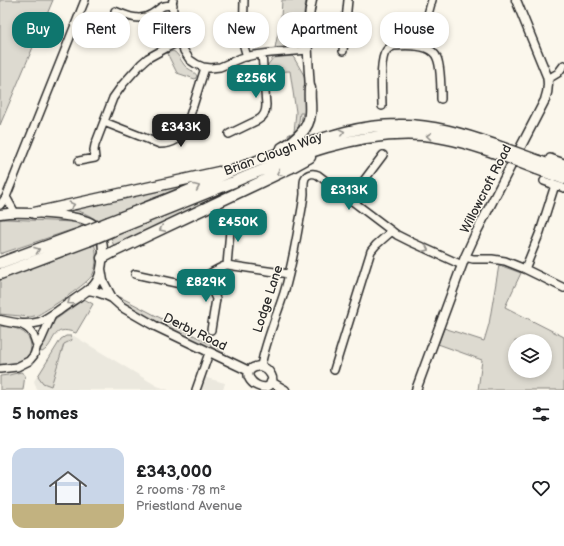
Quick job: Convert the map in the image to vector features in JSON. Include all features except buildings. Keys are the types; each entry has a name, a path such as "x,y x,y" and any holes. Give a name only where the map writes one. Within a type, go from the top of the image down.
{"highway":[{"path":"265,158 295,140 306,127 310,117 310,88"},
{"name":"Brian Clough Way","path":"111,227 265,158 334,134 358,129 398,125 440,129 478,139 494,149"},
{"name":"Brian Clough Way","path":"0,263 155,214 299,156 347,142 374,137 395,135 432,136 494,149 538,165 564,171"},
{"path":"102,258 122,247 290,168 326,148"},
{"name":"Brian Clough Way","path":"538,165 564,179"},
{"path":"34,213 240,169"},
{"name":"Brian Clough Way","path":"0,274 86,236"}],"main road":[{"path":"310,88 308,23 312,0"},
{"name":"Willowcroft Road","path":"416,390 463,260 545,100 548,88 548,79 516,0"},
{"path":"0,214 34,213 76,217 92,224 99,231 103,247 101,269 97,280 88,290 42,321 20,324 0,320"},
{"name":"Derby Road","path":"101,269 106,286 112,298"},
{"name":"Derby Road","path":"88,290 102,293 112,298 127,310 155,326 249,371"},
{"path":"254,366 261,366 269,371 271,375 270,385 258,389 248,377 249,371 254,366"},
{"path":"271,382 285,390"}],"street":[{"path":"0,205 6,197 85,0"},
{"path":"343,51 348,0"},
{"path":"429,12 432,0"},
{"path":"246,2 243,43 246,56"},
{"path":"115,11 138,19 150,15 162,6 173,3"},
{"path":"130,23 132,18"},
{"path":"79,161 95,158 94,147 113,98 118,91 141,64 165,48"},
{"path":"183,48 189,59 206,68 220,67 246,56 308,50"},
{"path":"384,102 382,70 383,57 385,52 390,48"},
{"path":"426,48 438,54 439,95"},
{"path":"232,130 262,118 265,113 266,105 262,54"},
{"path":"548,79 556,75 564,65"},
{"path":"104,122 160,144 170,143 176,140 184,131 206,68"},
{"path":"384,155 350,199 392,231 411,242 463,260 492,259 505,261 564,288"},
{"path":"550,158 564,163"},
{"name":"Lodge Lane","path":"261,366 267,340 289,274 304,194 304,181 308,176 314,174 318,175 350,199"},
{"path":"544,181 564,188"},
{"path":"525,269 540,232 555,185"},
{"path":"6,197 15,213"},
{"path":"227,265 231,219"},
{"path":"334,370 371,251 392,231"},
{"path":"135,274 185,285 191,284 227,265 289,274"},
{"path":"206,276 216,299 211,330"},
{"path":"0,369 15,367 25,363 32,357 52,314"},
{"path":"20,324 32,331 37,346"},
{"path":"196,390 209,353"}],"shaded area":[{"path":"0,0 53,0 48,12 12,12 12,48 33,48 0,125"},
{"path":"282,0 306,0 304,12 281,12"},
{"path":"277,38 277,48 275,48"},
{"path":"173,51 177,54 186,67 196,74 197,76 195,79 177,73 167,53"},
{"path":"292,56 305,77 305,116 301,121 303,113 300,113 298,130 289,138 288,135 294,132 296,112 290,71 267,72 267,66 273,58"},
{"path":"269,173 125,240 114,247 111,237 113,236"},
{"path":"184,185 185,188 98,221 84,213 70,210"},
{"path":"0,219 73,222 83,226 0,254"},
{"path":"94,243 96,258 93,274 77,290 38,315 30,317 0,314 0,279"},
{"path":"499,265 521,273 505,307 564,337 564,390 478,390 482,360 438,344 444,328 484,341 489,324"},
{"path":"120,297 224,351 222,355 138,312 127,305 119,298"},
{"path":"84,299 93,304 76,333 62,331 58,333 54,336 50,345 46,349 42,352 40,351 46,334 55,320"},
{"path":"0,326 11,327 26,334 29,338 31,348 28,357 19,363 0,365"},
{"path":"66,336 74,336 157,386 169,390 37,390 34,381 61,339"},
{"path":"66,336 71,336 72,340 64,344 51,386 43,383 38,376 61,339"},
{"path":"21,372 25,375 23,390 0,390 0,376"},
{"path":"203,377 225,383 223,390 199,390"}]}
